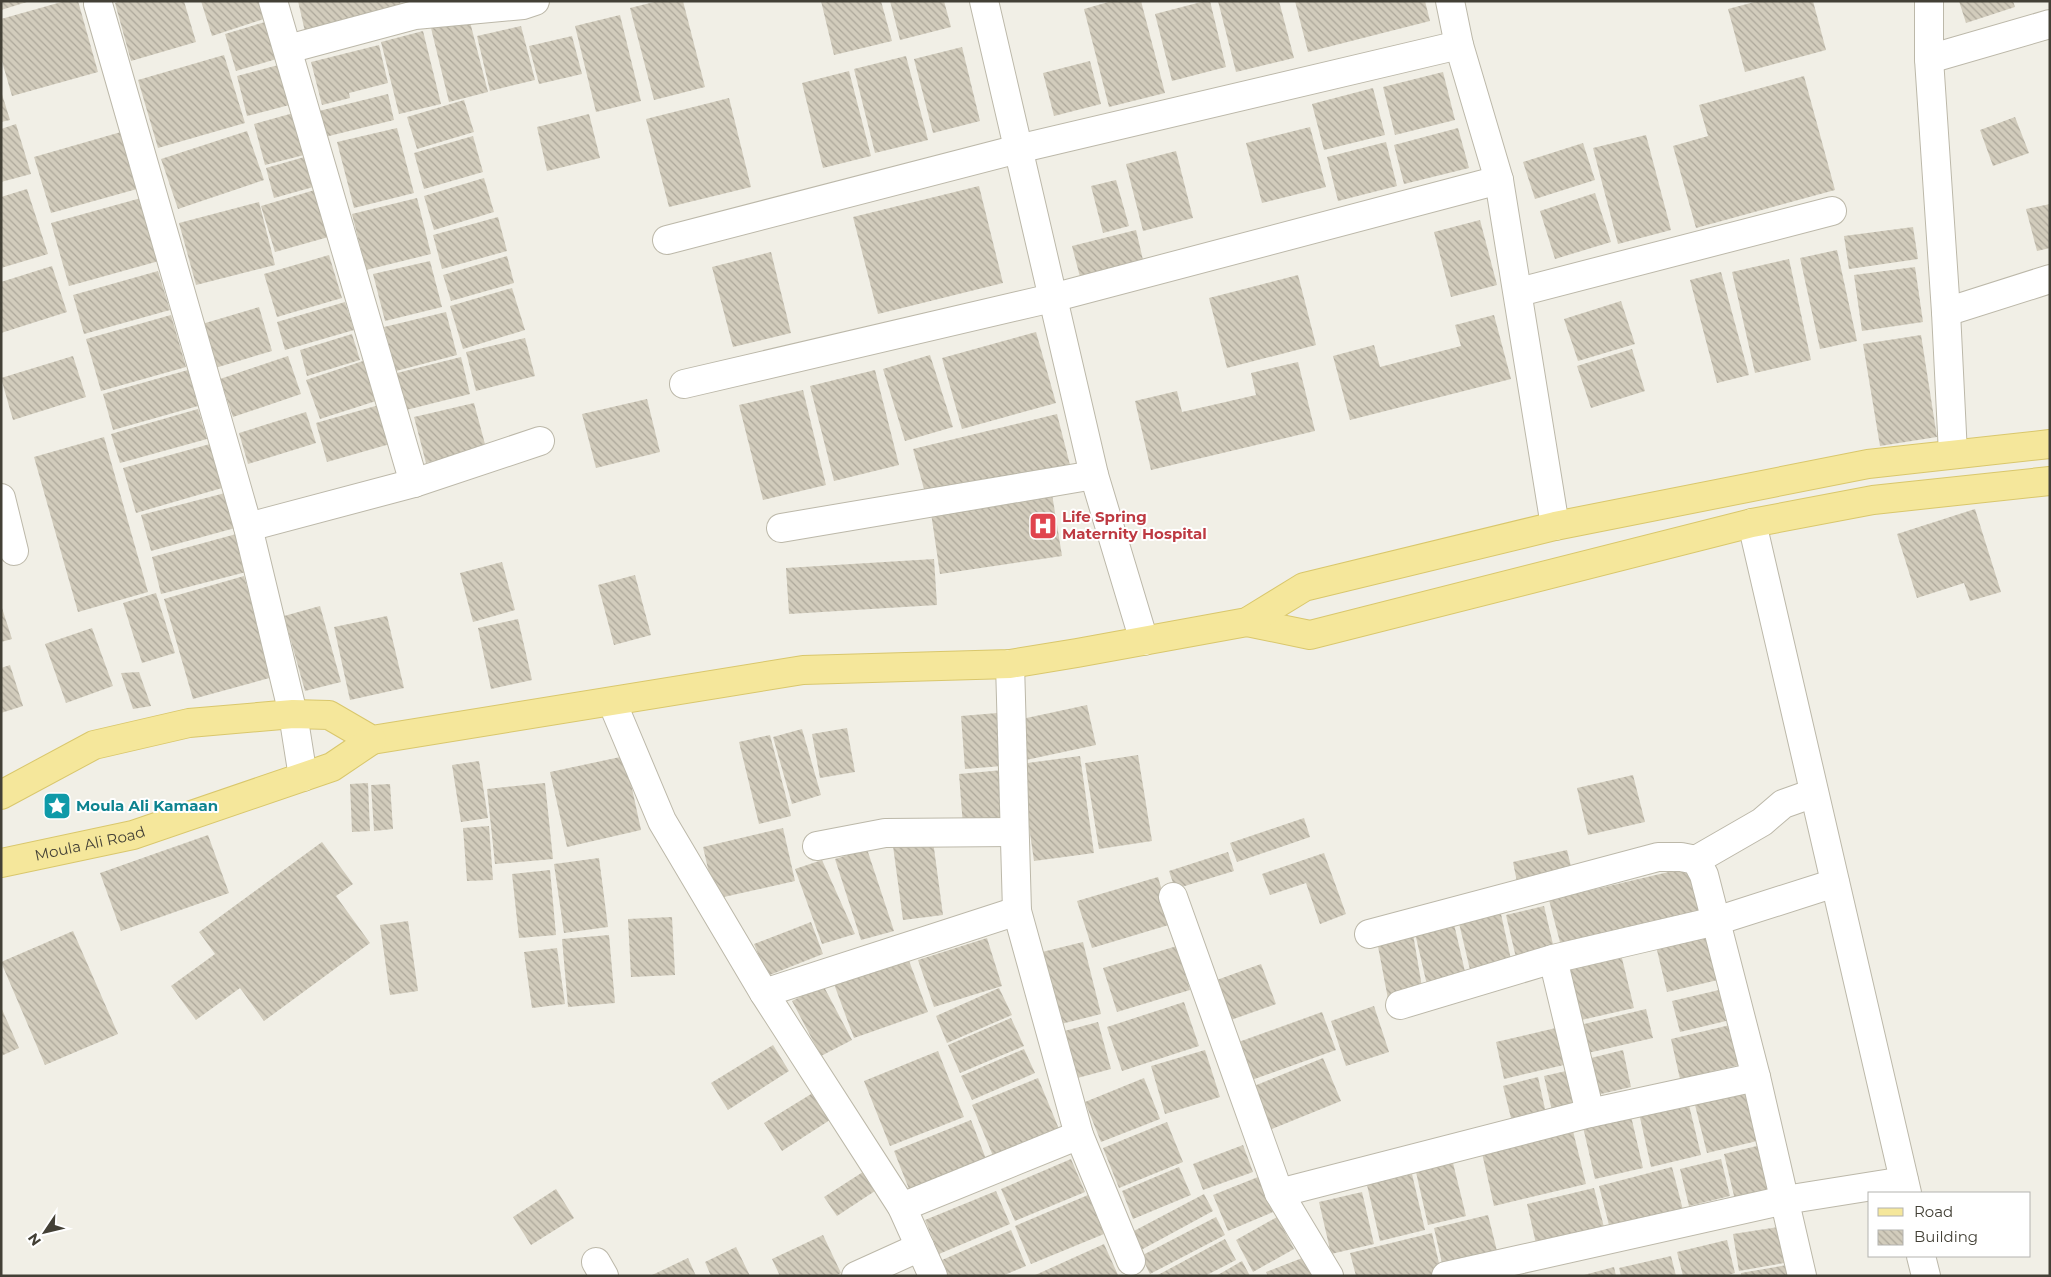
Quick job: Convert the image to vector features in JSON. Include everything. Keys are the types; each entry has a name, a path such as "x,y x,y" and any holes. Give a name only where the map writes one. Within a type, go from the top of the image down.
{"main road":[{"path":"1247,622 1304,587 1555,526 1868,464 2050,444"},
{"path":"1,795 94,746 189,723 293,714 329,715 372,740 803,670 1010,664 1247,622 1310,635 1752,523 1874,500 2050,481"},
{"name":"Moula Ali Road","path":"1,863 132,835 332,767 372,740"}],"street":[{"path":"273,1 414,483"},
{"path":"288,49 415,14 523,5 535,1"},
{"path":"984,1 1094,475 1144,640"},
{"path":"1450,1 1459,45 1499,180 1519,292 1555,526"},
{"path":"1929,1 1928,59 1946,312 1953,454"},
{"path":"98,4 248,527 293,714 303,778"},
{"path":"1928,59 2050,24"},
{"path":"667,240 1018,149 1459,45"},
{"path":"684,384 1052,298 1499,180"},
{"path":"1519,292 1832,211"},
{"path":"1946,312 2050,279"},
{"path":"248,527 414,483 540,441"},
{"path":"780,528 1094,475"},
{"path":"1,498 14,551"},
{"path":"1446,1276 1786,1200 1905,1187 1752,523"},
{"path":"1010,664 1017,911 1079,1135 1131,1261"},
{"path":"612,702 662,821 764,993 902,1207 934,1276"},
{"path":"1369,934 1658,856 1696,860 1762,822 1783,804 1814,793"},
{"path":"817,846 885,833 1014,832"},
{"path":"1696,860 1704,875 1756,1077 1786,1200 1802,1276"},
{"path":"1400,1004 1553,959 1716,921 1835,883"},
{"path":"1172,897 1279,1193 1329,1276"},
{"path":"764,993 1017,911"},
{"path":"1553,959 1590,1114"},
{"path":"1279,1193 1590,1114 1756,1077"},
{"path":"902,1207 1079,1135"},
{"path":"856,1276 920,1247"},
{"path":"1921,1257 1926,1276"}],"building":[{"path":"1,1 27,1 27,2 1,10"},
{"path":"65,1 78,1 98,72 12,96 1,58 1,19"},
{"path":"121,1 184,1 196,42 131,61 115,3"},
{"path":"201,1 272,1 276,15 212,36"},
{"path":"298,1 400,1 402,12 306,36"},
{"path":"658,1 683,1 705,87 654,100 630,8"},
{"path":"821,1 881,1 892,41 834,55"},
{"path":"890,1 944,1 951,27 900,40"},
{"path":"1112,1 1141,1 1165,93 1109,107 1084,9"},
{"path":"1210,1 1226,67 1172,81 1155,14"},
{"path":"1218,1 1279,1 1294,58 1236,72"},
{"path":"1295,1 1425,1 1430,21 1308,52"},
{"path":"1758,1 1813,1 1826,50 1745,72 1728,9"},
{"path":"1959,1 2013,1 2015,7 1966,23"},
{"path":"620,15 641,101 596,112 575,26"},
{"path":"469,18 488,92 449,102 431,28"},
{"path":"272,20 283,57 236,71 225,34"},
{"path":"521,26 535,80 490,91 477,36"},
{"path":"423,31 441,104 399,114 381,42"},
{"path":"572,36 582,74 539,84 529,46"},
{"path":"379,45 388,83 349,93 350,98 322,105 311,62"},
{"path":"962,47 980,121 933,133 914,59"},
{"path":"224,55 245,123 158,148 138,80"},
{"path":"906,56 928,140 875,153 854,69"},
{"path":"1090,61 1101,104 1054,116 1043,73"},
{"path":"286,63 297,103 247,116 237,76"},
{"path":"849,71 871,156 823,168 802,83"},
{"path":"1443,72 1455,120 1395,135 1383,87"},
{"path":"1804,76 1835,190 1696,228 1673,146 1708,136 1699,105"},
{"path":"1373,88 1385,135 1324,150 1312,104"},
{"path":"1,91 10,120 1,122"},
{"path":"388,94 394,120 325,137 319,111"},
{"path":"729,98 751,187 669,207 646,119"},
{"path":"464,100 474,132 417,149 407,117"},
{"path":"297,112 308,154 265,165 254,124"},
{"path":"589,114 600,158 547,171 537,127"},
{"path":"2015,117 2029,153 1993,166 1980,130"},
{"path":"16,124 31,174 1,182 1,129"},
{"path":"1310,127 1326,187 1262,203 1246,143"},
{"path":"397,128 414,193 354,208 337,142"},
{"path":"1458,128 1469,168 1404,184 1394,145"},
{"path":"247,131 264,180 178,209 161,159"},
{"path":"121,132 137,189 51,213 34,157"},
{"path":"1646,135 1671,230 1618,244 1593,148"},
{"path":"473,136 483,172 424,189 414,153"},
{"path":"1386,142 1397,186 1338,201 1327,157"},
{"path":"1583,143 1595,180 1535,199 1523,162"},
{"path":"1176,151 1193,218 1143,231 1126,164"},
{"path":"308,156 317,186 274,198 266,168"},
{"path":"484,178 494,212 434,230 424,196"},
{"path":"1116,180 1129,226 1103,233 1091,186"},
{"path":"979,186 1003,283 878,314 853,217"},
{"path":"27,189 48,254 1,268 1,197"},
{"path":"318,189 332,236 275,252 261,206"},
{"path":"1595,193 1611,242 1555,259 1540,211"},
{"path":"141,198 159,261 69,286 51,223"},
{"path":"417,198 431,254 366,270 352,214"},
{"path":"259,202 275,265 196,285 179,223"},
{"path":"2050,204 2050,248 2037,251 2026,209"},
{"path":"498,217 507,251 442,269 433,235"},
{"path":"1480,220 1497,285 1451,297 1434,232"},
{"path":"1913,227 1918,259 1849,269 1844,236"},
{"path":"1136,230 1143,260 1080,277 1072,246"},
{"path":"1837,250 1857,341 1820,349 1800,258"},
{"path":"771,252 791,333 733,347 712,267"},
{"path":"329,255 342,298 277,317 264,274"},
{"path":"507,256 514,283 451,301 443,275"},
{"path":"1789,259 1811,360 1755,373 1732,272"},
{"path":"430,261 442,307 385,321 373,274"},
{"path":"52,266 67,312 1,333 1,282"},
{"path":"1915,267 1923,322 1862,331 1854,275"},
{"path":"158,271 170,310 84,334 73,295"},
{"path":"1721,272 1749,375 1717,383 1690,280"},
{"path":"1298,275 1316,345 1227,368 1209,298"},
{"path":"512,288 525,330 463,349 450,306"},
{"path":"1621,301 1635,344 1578,361 1564,319"},
{"path":"345,302 354,330 285,350 277,322"},
{"path":"259,307 272,351 215,368 202,324"},
{"path":"446,312 457,355 396,371 384,327"},
{"path":"171,315 186,367 101,391 86,339"},
{"path":"1494,315 1511,379 1350,420 1333,356 1374,345 1380,367 1461,346 1455,325"},
{"path":"1036,332 1056,403 962,429 942,358"},
{"path":"352,334 360,360 307,376 300,350"},
{"path":"1921,335 1937,437 1880,446 1863,344"},
{"path":"525,338 535,376 476,391 466,352"},
{"path":"1632,349 1645,391 1591,408 1577,366"},
{"path":"930,355 953,427 905,441 883,369"},
{"path":"73,356 86,397 13,420 1,378"},
{"path":"288,356 301,394 233,417 220,379"},
{"path":"461,357 470,394 402,411 393,374"},
{"path":"363,361 376,401 320,419 306,380"},
{"path":"1298,362 1315,431 1151,470 1135,401 1177,391 1182,412 1256,395 1251,373"},
{"path":"188,370 198,406 113,430 103,394"},
{"path":"875,370 899,465 834,481 810,386"},
{"path":"803,390 826,485 763,500 739,405"},
{"path":"647,399 660,452 596,468 582,414"},
{"path":"474,403 486,448 426,463 414,417"},
{"path":"379,405 390,444 327,462 316,423"},
{"path":"198,409 207,439 120,463 111,434"},
{"path":"306,412 316,443 248,464 239,433"},
{"path":"1057,414 1070,465 927,500 913,449"},
{"path":"104,437 148,592 78,612 34,457"},
{"path":"210,444 222,488 136,513 123,468"},
{"path":"225,493 235,528 151,551 141,515"},
{"path":"1052,494 1062,556 940,574 931,513"},
{"path":"1975,509 2001,592 1970,601 1964,583 1917,598 1897,534"},
{"path":"240,533 250,571 161,594 152,557"},
{"path":"934,559 937,605 789,614 786,568"},
{"path":"502,562 515,610 473,622 460,573"},
{"path":"635,575 651,635 614,645 598,585"},
{"path":"244,576 273,677 193,699 164,599"},
{"path":"156,593 175,653 142,663 123,603"},
{"path":"1,605 12,639 1,642"},
{"path":"320,606 341,682 305,691 284,616"},
{"path":"387,616 404,688 350,700 334,627"},
{"path":"518,619 532,680 491,689 478,628"},
{"path":"92,628 113,686 66,703 45,644"},
{"path":"10,665 23,706 1,713 1,668"},
{"path":"139,672 151,706 133,709 121,673"},
{"path":"1087,705 1096,745 1026,760 1017,720"},
{"path":"997,713 1002,766 965,769 961,716"},
{"path":"847,728 855,772 820,778 812,734"},
{"path":"802,729 821,795 792,804 773,737"},
{"path":"770,735 791,816 759,824 739,742"},
{"path":"1138,755 1152,841 1099,849 1085,763"},
{"path":"625,756 641,830 567,847 550,772"},
{"path":"1080,756 1094,853 1034,861 1020,764"},
{"path":"479,761 488,818 461,822 452,765"},
{"path":"1003,770 1008,822 963,826 959,774"},
{"path":"1633,775 1645,822 1588,835 1577,788"},
{"path":"368,783 370,831 352,832 350,784"},
{"path":"545,783 553,859 495,864 487,789"},
{"path":"390,784 393,829 374,831 371,785"},
{"path":"1304,818 1310,837 1237,862 1230,843"},
{"path":"489,826 493,880 467,881 463,828"},
{"path":"783,828 795,881 715,899 703,847"},
{"path":"208,835 229,893 121,931 100,873"},
{"path":"933,841 943,915 903,920 893,846"},
{"path":"322,842 353,884 336,896 370,943 264,1021 240,988 196,1020 171,986 215,954 199,932"},
{"path":"867,849 894,931 861,940 835,859"},
{"path":"1567,850 1574,879 1519,892 1513,862"},
{"path":"1228,852 1234,871 1175,889 1169,871"},
{"path":"1324,853 1346,914 1320,924 1306,883 1270,895 1262,874"},
{"path":"599,858 608,927 564,933 554,864"},
{"path":"822,860 855,934 822,944 795,869"},
{"path":"1690,867 1703,917 1562,950 1549,900"},
{"path":"550,870 556,935 519,938 512,874"},
{"path":"1158,877 1172,924 1092,948 1077,901"},
{"path":"1544,906 1555,953 1517,962 1506,915"},
{"path":"1501,914 1512,964 1471,974 1459,923"},
{"path":"672,917 675,975 631,977 628,919"},
{"path":"408,921 418,991 390,995 380,925"},
{"path":"811,922 823,954 767,976 754,944"},
{"path":"1454,924 1466,976 1427,985 1415,933"},
{"path":"73,931 118,1034 45,1065 1,962"},
{"path":"1413,934 1423,993 1388,999 1377,941"},
{"path":"1707,934 1718,980 1667,992 1656,946"},
{"path":"609,935 615,1003 568,1007 562,939"},
{"path":"987,938 1002,986 934,1007 918,960"},
{"path":"1083,942 1101,1014 1057,1025 1038,953"},
{"path":"1177,946 1190,990 1117,1012 1103,968"},
{"path":"557,948 565,1004 532,1008 524,952"},
{"path":"1620,950 1634,1008 1577,1021 1564,963"},
{"path":"908,958 928,1012 854,1038 834,984"},
{"path":"1261,964 1276,1004 1228,1021 1214,981"},
{"path":"823,985 852,1040 821,1056 792,1001"},
{"path":"999,988 1012,1015 947,1043 936,1016"},
{"path":"1719,990 1726,1021 1680,1032 1672,1001"},
{"path":"1184,1002 1199,1046 1122,1071 1107,1027"},
{"path":"1374,1006 1389,1052 1346,1066 1331,1021"},
{"path":"1,1007 19,1048 1,1056"},
{"path":"1646,1009 1653,1038 1579,1055 1572,1027"},
{"path":"1322,1012 1336,1050 1246,1082 1233,1044"},
{"path":"1011,1018 1024,1046 960,1073 948,1045"},
{"path":"1098,1022 1111,1069 1070,1080 1057,1033"},
{"path":"1730,1025 1739,1065 1680,1079 1671,1039"},
{"path":"1560,1027 1568,1064 1504,1079 1496,1042"},
{"path":"773,1045 789,1071 728,1110 711,1083"},
{"path":"1024,1049 1035,1073 972,1100 961,1076"},
{"path":"1205,1050 1220,1097 1165,1114 1151,1066"},
{"path":"1623,1050 1631,1087 1588,1097 1579,1061"},
{"path":"938,1051 964,1117 890,1146 864,1081"},
{"path":"1323,1058 1341,1101 1267,1131 1249,1088"},
{"path":"1575,1069 1584,1108 1553,1115 1544,1076"},
{"path":"1538,1077 1547,1118 1513,1126 1503,1086"},
{"path":"1038,1078 1059,1129 993,1156 972,1105"},
{"path":"1144,1078 1160,1119 1101,1142 1085,1102"},
{"path":"1744,1085 1757,1141 1707,1153 1693,1097"},
{"path":"816,1091 833,1118 782,1151 764,1123"},
{"path":"1688,1101 1701,1155 1651,1167 1639,1113"},
{"path":"1631,1116 1643,1168 1595,1179 1583,1127"},
{"path":"971,1120 986,1159 909,1189 894,1151"},
{"path":"1167,1122 1183,1162 1119,1188 1103,1148"},
{"path":"1573,1131 1586,1184 1494,1206 1482,1153"},
{"path":"1765,1144 1776,1190 1735,1200 1724,1154"},
{"path":"1243,1145 1253,1172 1203,1190 1193,1164"},
{"path":"1071,1159 1085,1192 1015,1221 1001,1189"},
{"path":"1721,1159 1730,1196 1689,1206 1680,1169"},
{"path":"1453,1163 1466,1216 1428,1225 1416,1172"},
{"path":"1179,1167 1191,1195 1133,1219 1122,1191"},
{"path":"1672,1167 1683,1210 1610,1229 1599,1186"},
{"path":"866,1170 878,1189 837,1216 824,1197"},
{"path":"1412,1174 1425,1230 1380,1241 1367,1185"},
{"path":"1258,1177 1273,1212 1228,1231 1213,1195"},
{"path":"1594,1188 1605,1231 1537,1248 1527,1204"},
{"path":"556,1189 574,1218 531,1245 513,1217"},
{"path":"996,1191 1010,1224 939,1254 925,1220"},
{"path":"1362,1192 1374,1244 1331,1254 1319,1202"},
{"path":"1204,1194 1213,1211 1141,1250 1132,1232"},
{"path":"1088,1195 1104,1234 1031,1264 1015,1226"},
{"path":"1488,1215 1499,1259 1444,1272 1434,1228"},
{"path":"1216,1217 1225,1235 1150,1274 1141,1256"},
{"path":"1277,1217 1294,1249 1253,1272 1236,1240"},
{"path":"1784,1226 1790,1262 1739,1271 1733,1234"},
{"path":"1011,1230 1026,1266 1002,1276 948,1276 942,1260"},
{"path":"1432,1233 1441,1272 1427,1276 1356,1276 1350,1253"},
{"path":"823,1235 841,1273 835,1276 780,1276 772,1259"},
{"path":"1225,1239 1236,1260 1205,1276 1156,1276"},
{"path":"1727,1240 1735,1273 1726,1276 1683,1276 1677,1252"},
{"path":"1104,1244 1118,1275 1033,1276"},
{"path":"736,1247 750,1276 711,1276 705,1262"},
{"path":"1310,1255 1318,1276 1268,1276 1266,1272"},
{"path":"1671,1256 1676,1276 1621,1276 1619,1268"},
{"path":"688,1258 696,1276 650,1276"},
{"path":"1242,1261 1250,1276 1216,1276"},
{"path":"1793,1264 1795,1276 1741,1276 1741,1273"},
{"path":"1614,1267 1616,1276 1584,1276 1584,1275"}],"place":[{"name":"Life Spring Maternity Hospital","path":"1043,526"},
{"name":"Moula Ali Kamaan","path":"57,806"}]}
